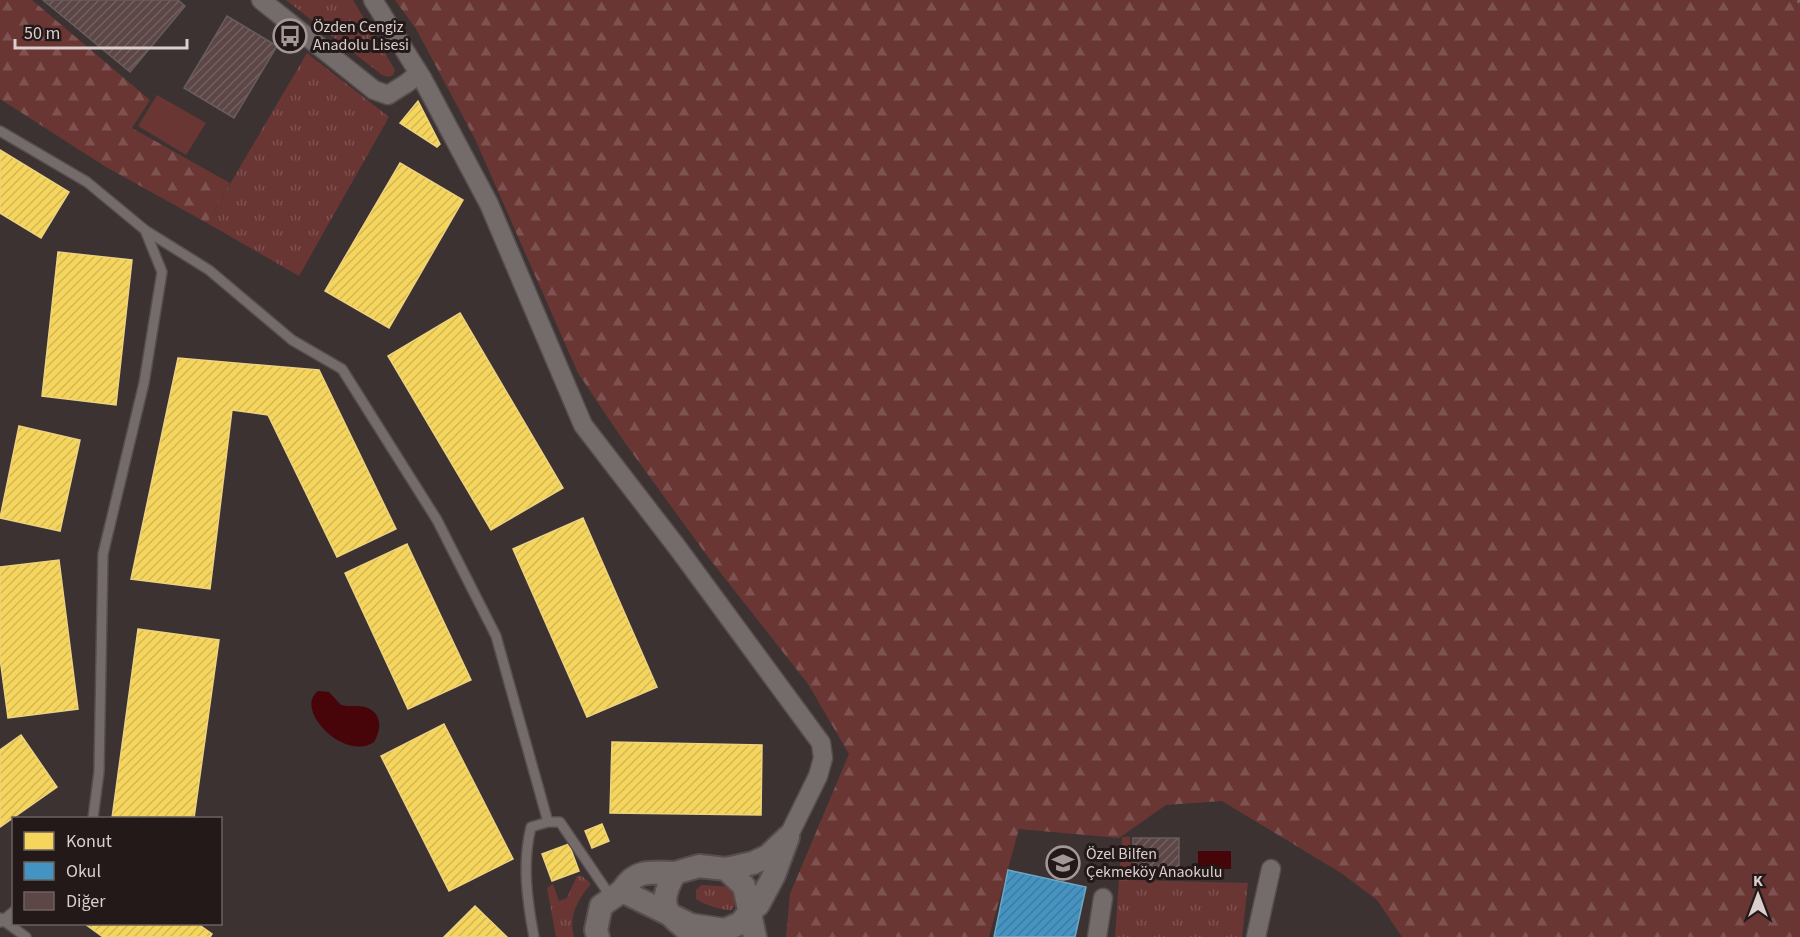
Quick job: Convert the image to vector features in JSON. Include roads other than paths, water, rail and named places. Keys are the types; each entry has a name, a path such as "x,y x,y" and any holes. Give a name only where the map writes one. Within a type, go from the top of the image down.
{"street":[{"path":"261,0 374,90 388,95 419,73"},
{"path":"373,0 419,73 489,204 583,425 691,565 820,743 823,758 818,776 788,837 774,875 758,905 748,912 741,923 725,930 691,926 616,894"},
{"path":"598,937 596,930 601,906 628,881 645,872 675,873 699,866 726,869 753,863 768,856 788,837"},
{"path":"726,869 744,886 755,937"},
{"path":"1256,937 1271,870"},
{"path":"675,873 667,888 665,907 672,918 696,937"},
{"path":"1097,937 1103,898"}],"lane":[{"path":"0,131 87,182 145,230 209,270 292,340 342,369 437,520 496,636 548,822"},
{"path":"93,817 99,772 103,554 144,383 162,272 145,230"},
{"path":"534,937 526,896 526,846 531,826 560,822 616,894"},
{"path":"1,920 26,937"}],"place":[{"name":"Özden Cengiz Anadolu Lisesi","path":"290,36"},
{"name":"Özel Bilfen Çekmeköy Anaokulu","path":"1063,863"}]}
